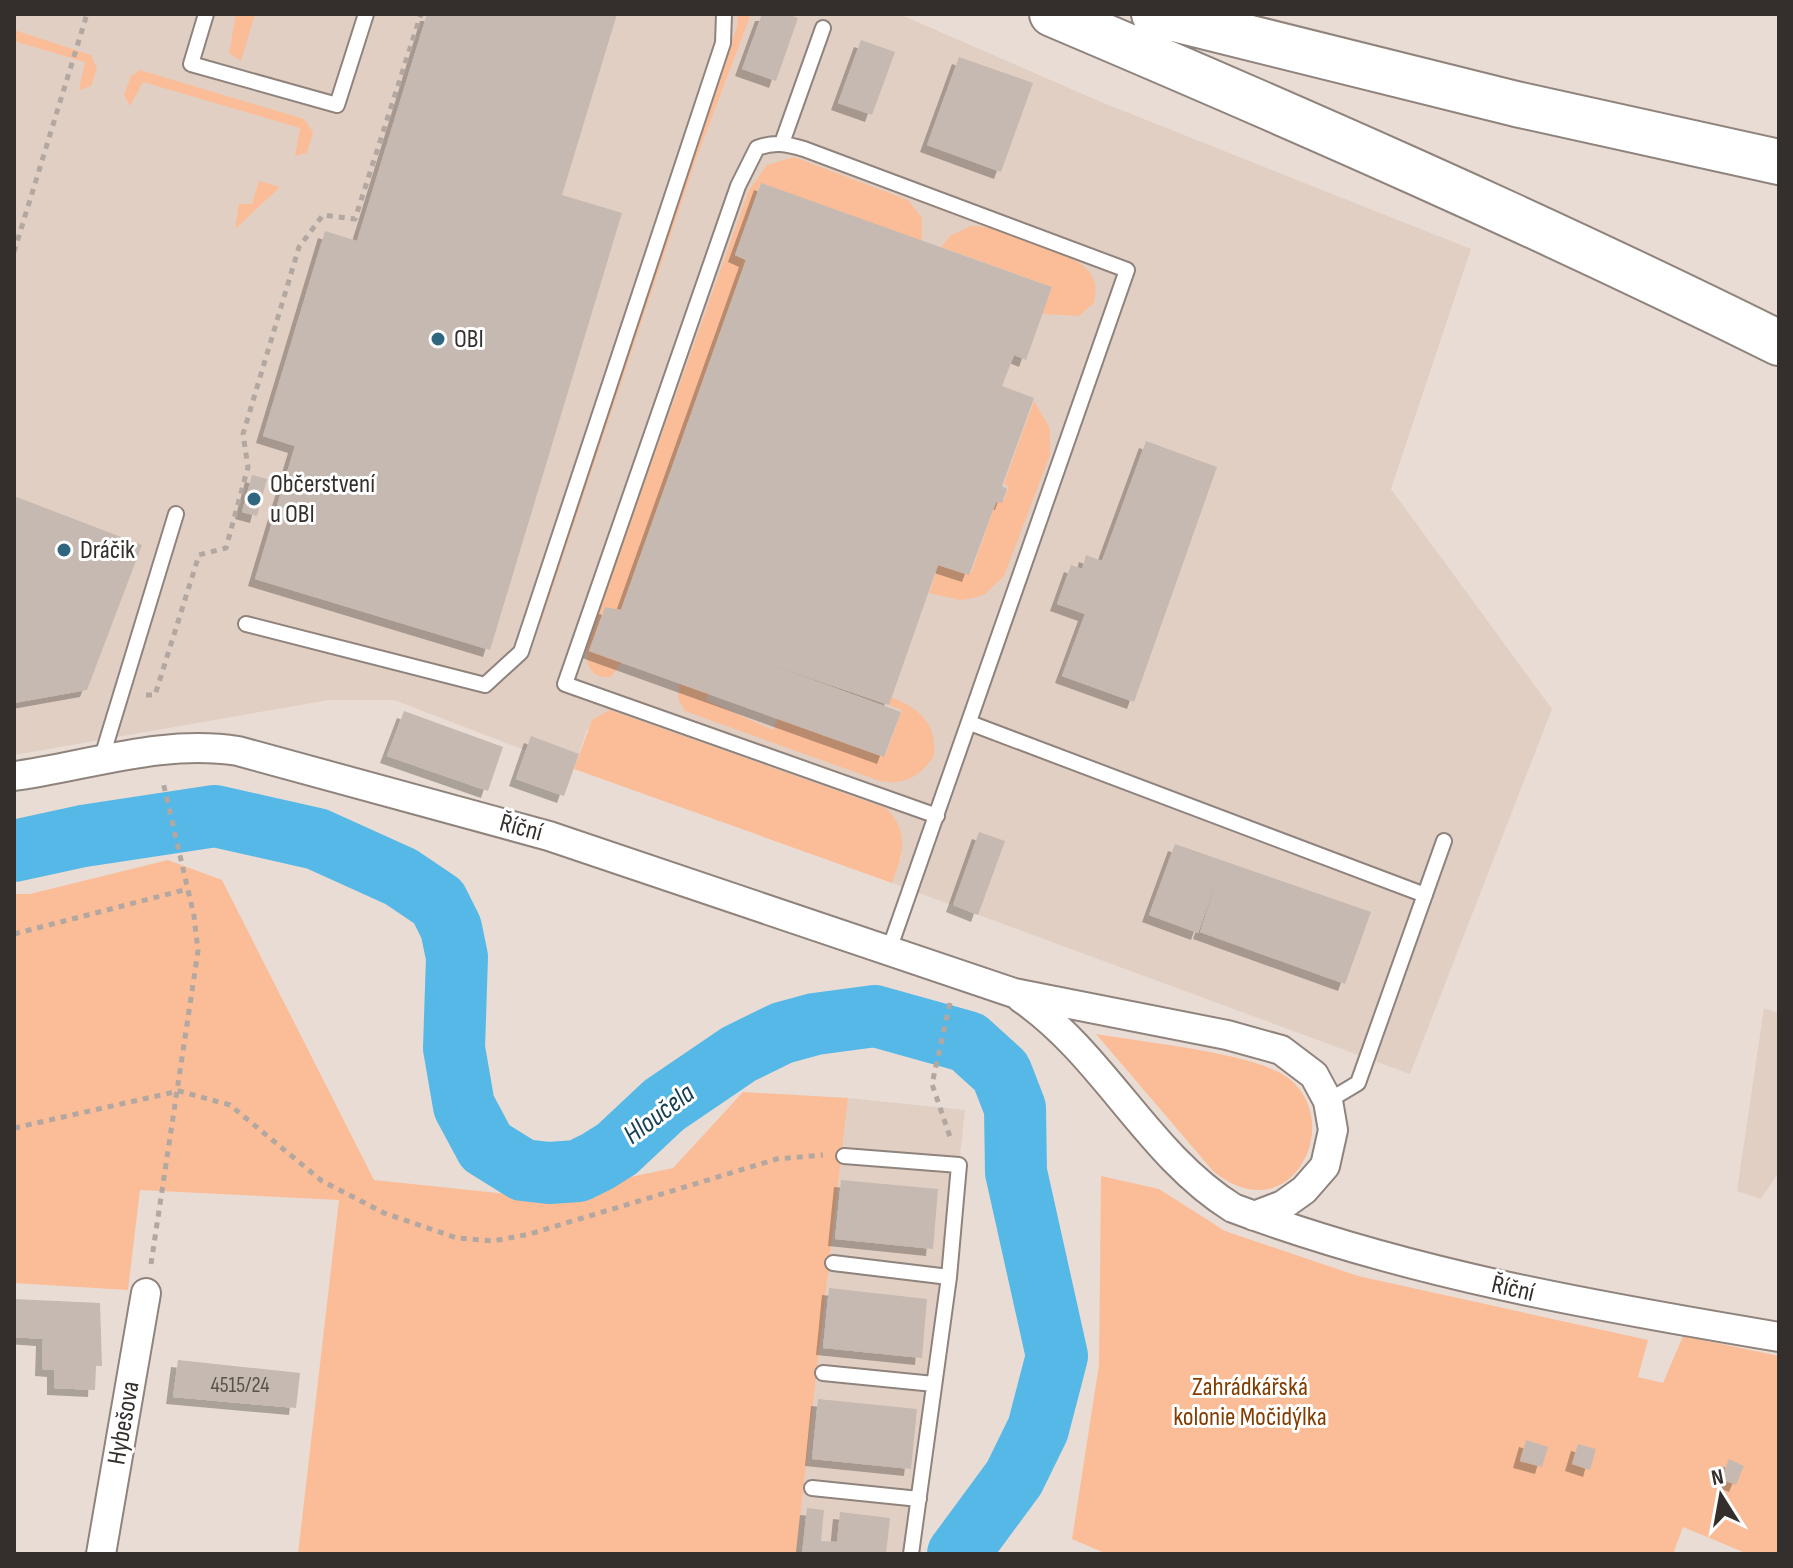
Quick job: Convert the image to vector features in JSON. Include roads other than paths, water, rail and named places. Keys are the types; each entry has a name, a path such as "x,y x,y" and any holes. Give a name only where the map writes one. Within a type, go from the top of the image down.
{"highway":[{"path":"1052,14 1369,152 1666,287 1779,343"},
{"path":"1154,14 1501,100 1779,162"}],"street":[{"name":"Říční","path":"14,776 153,750 210,748 251,754 549,836 1014,993 1255,1041 1298,1060 1314,1075 1328,1101 1333,1130 1325,1166 1304,1190 1283,1205 1254,1216"},
{"name":"Říční","path":"1014,993 1068,1035 1147,1128 1211,1194 1254,1216 1407,1265 1525,1292 1779,1337"},
{"name":"Hybešova","path":"101,1554 146,1293"}],"lane":[{"path":"206,14 191,64 337,105 366,14"},
{"path":"246,624 485,685 521,652 723,43 724,14"},
{"path":"782,143 823,28"},
{"path":"889,950 937,816 970,723 1127,270 782,143 757,148 738,186 565,684 937,816"},
{"path":"101,760 176,514"},
{"path":"970,723 1425,895"},
{"path":"1328,1101 1358,1083 1444,841"},
{"path":"844,1156 959,1165 949,1277 911,1554"},
{"path":"833,1263 949,1277"},
{"path":"823,1373 934,1384"},
{"path":"812,1488 919,1499"}],"waterway":[{"name":"Hloučela","path":"14,851 83,836 215,816 317,839 401,877 438,902 451,928 457,957 454,1048 464,1106 486,1147 523,1170 549,1173 578,1171 598,1161 617,1149 664,1105 739,1054 782,1033 815,1024 875,1016 968,1042 1001,1072 1015,1108 1016,1172 1057,1356 1038,1429 1014,1478 958,1554"}],"place":[{"name":"OBI","path":"438,339"},
{"name":"Občerstvení u OBI","path":"254,499"},
{"name":"Dráčik","path":"64,550"}],"park label":[{"name":"Zahrádkářská kolonie Močidýlka","path":"1250,1402"}]}
